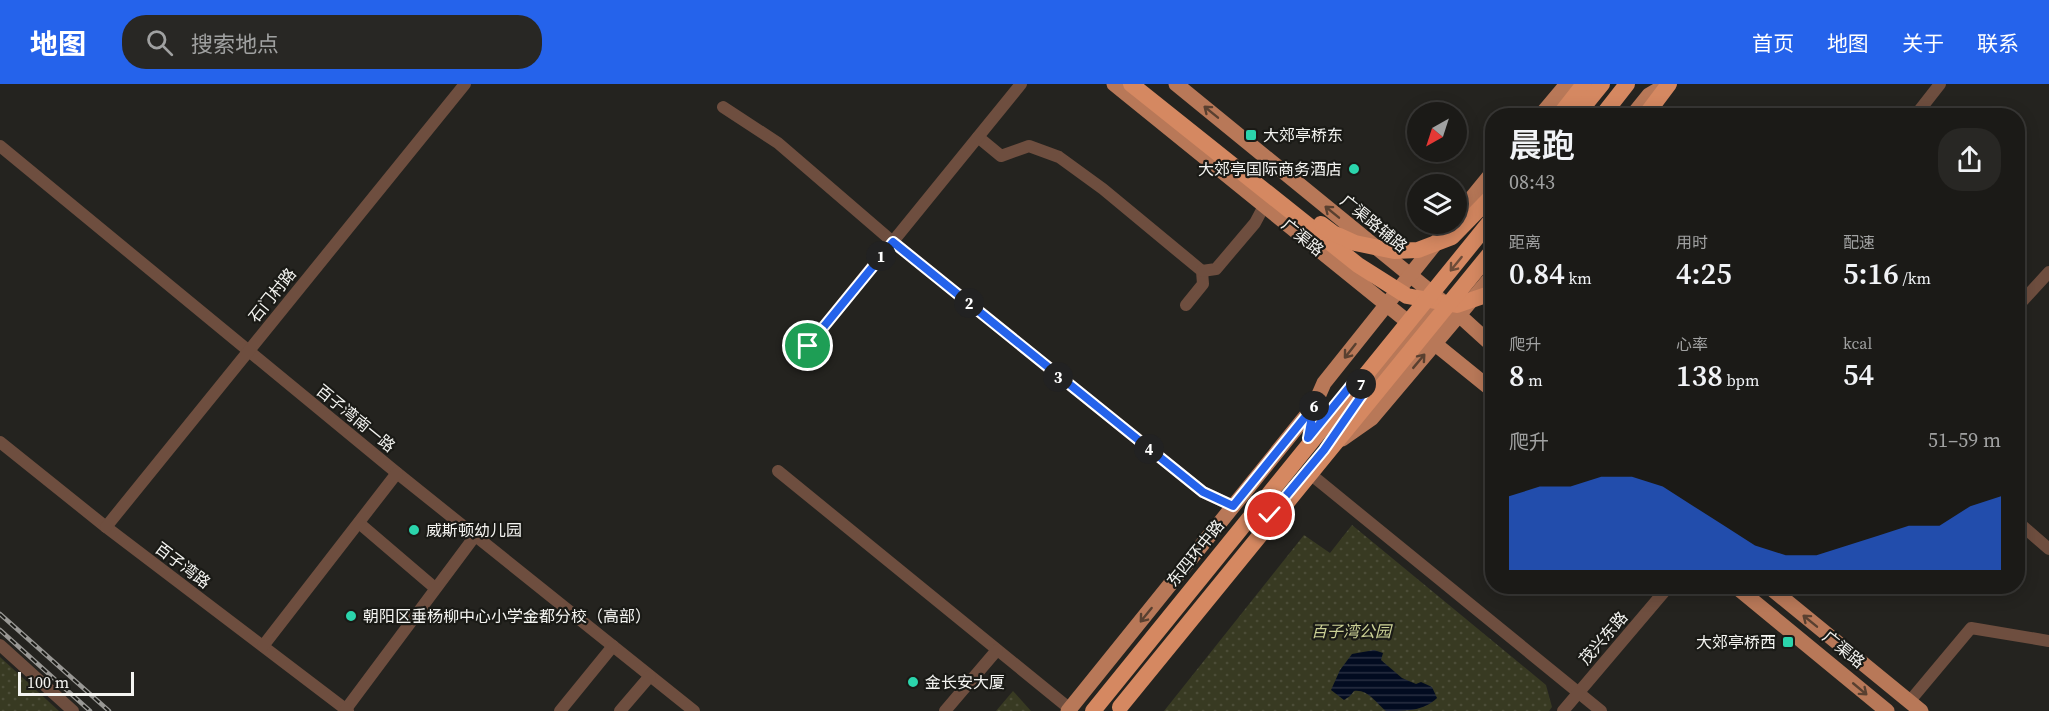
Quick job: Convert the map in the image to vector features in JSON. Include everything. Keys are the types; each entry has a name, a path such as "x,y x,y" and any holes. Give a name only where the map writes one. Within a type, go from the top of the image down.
{"highway":[{"name":"广渠路","path":"1131,84 1358,265 1407,296 1457,305 1485,295"},
{"name":"广渠路","path":"1146,84 1275,189 1333,233 1355,243 1394,251 1418,249 1452,237 1485,203"},
{"path":"1565,108 1584,84"},
{"path":"1582,108 1602,84"},
{"path":"1608,108 1627,84"},
{"path":"1651,108 1668,84"},
{"name":"东四环中路","path":"1093,711 1485,228"},
{"path":"1116,711 1485,260"}],"main road":[{"name":"广渠路","path":"1114,84 1386,305 1415,317 1434,343 1485,384"},
{"name":"广渠路辅路","path":"1176,84 1410,276"},
{"path":"1547,108 1567,84"},
{"path":"1638,108 1649,95 1668,84"},
{"path":"1467,204 1485,182"},
{"path":"1264,206 1276,203 1290,209 1396,292 1415,317 1459,315"},
{"name":"东四环中路","path":"1069,710 1314,406 1324,383 1443,234"},
{"path":"1311,244 1328,246 1352,257"},
{"path":"1410,276 1485,339"},
{"path":"1324,450 1372,418 1485,284"},
{"name":"东四环中路","path":"1086,711 1308,438 1361,383 1434,294"},
{"name":"东四环中路","path":"1109,711 1324,450 1361,383"},
{"path":"1308,438 1314,406"},
{"name":"广渠路","path":"1745,594 1887,711"},
{"name":"广渠路","path":"1778,594 1915,706"}],"street":[{"name":"石门村路","path":"106,527 465,84"},
{"path":"808,346 1021,84"},
{"path":"1921,108 1940,84"},
{"path":"723,108 778,143 893,242 1203,492 1233,506"},
{"path":"978,137 1001,156 1029,146 1059,157 1103,189 1202,271 1203,284 1186,305"},
{"name":"百子湾南一路","path":"0,146 475,536 694,711"},
{"path":"1202,271 1216,269 1255,223 1264,206"},
{"path":"2025,300 2049,272"},
{"path":"1126,711 1350,434"},
{"name":"百子湾路","path":"0,442 106,527 347,710"},
{"path":"778,471 1069,710"},
{"path":"262,646 398,473"},
{"path":"1314,477 1601,711"},
{"path":"358,523 435,588"},
{"path":"2025,528 2049,549"},
{"path":"347,710 475,536"},
{"name":"茂兴东路","path":"1563,711 1662,594"},
{"path":"1915,706 1971,628 2049,641"},
{"path":"0,645 73,711"},
{"path":"560,711 613,646"},
{"path":"945,711 997,650"},
{"path":"620,711 650,676"}],"green space":[{"name":"百子湾公园","path":"1352,525 1546,685 1552,707 1549,711 1164,711 1304,535 1330,553"},
{"path":"0,657 59,711 0,711"},
{"path":"1013,691 1031,711 996,711"}],"water":[{"path":"1374,650 1383,653 1381,660 1402,678 1432,687 1437,698 1420,708 1386,711 1364,692 1354,691 1344,700 1331,690 1340,670 1352,654"}],"railway":[{"path":"0,614 109,711"},
{"path":"0,630 90,711"}],"place":[{"name":"大郊亭桥东","path":"1251,135"},
{"name":"大郊亭国际商务酒店","path":"1354,169"},
{"name":"威斯顿幼儿园","path":"414,530"},
{"name":"朝阳区垂杨柳中心小学金都分校（高部）","path":"351,616"},
{"name":"大郊亭桥西","path":"1788,642"},
{"name":"金长安大厦","path":"913,682"}],"route":[{"path":"808,346 893,242 1203,492 1233,506 1314,406 1308,438 1356,379 1367,388 1324,450 1270,515"}]}
